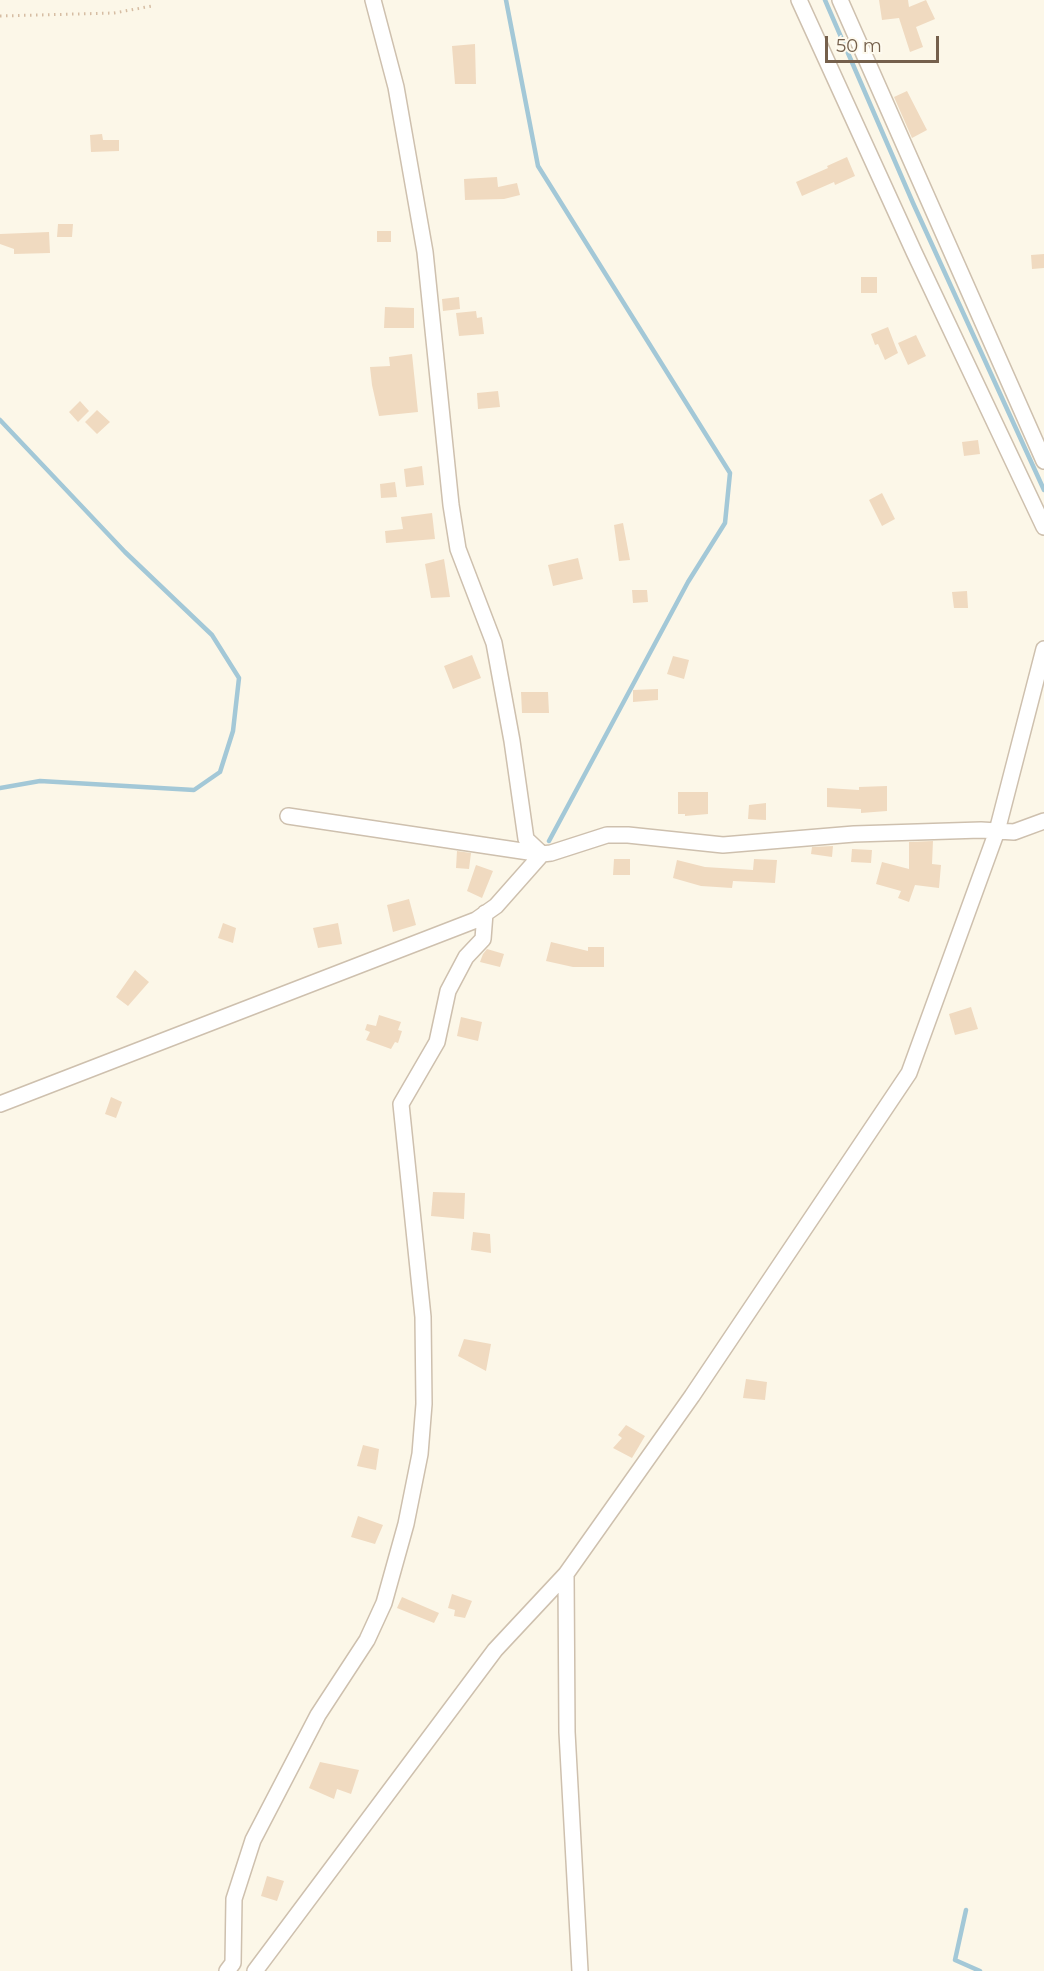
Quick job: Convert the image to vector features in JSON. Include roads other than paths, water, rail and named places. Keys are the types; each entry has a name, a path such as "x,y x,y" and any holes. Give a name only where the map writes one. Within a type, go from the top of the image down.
{"street":[{"path":"373,0 396,87 425,252 451,505 458,549 494,643 512,741 526,838 542,854"},
{"path":"799,0 914,252 1044,527"},
{"path":"840,0 1044,461"},
{"path":"255,1971 495,1650 566,1574 712,1367 909,1073 997,831 1044,650"},
{"path":"288,816 542,854 607,835 628,835 723,845 854,834 1014,832 1044,821"},
{"path":"0,1104 476,920 496,906 542,854"},
{"path":"227,1971 233,1963 234,1899 253,1840 318,1715 368,1640 384,1603 406,1524 420,1454 424,1404 423,1317 401,1104 437,1042 448,991 466,957 483,939 485,914"},
{"path":"566,1574 567,1732 580,1971"}],"waterway":[{"path":"506,0 538,166 730,473 725,523 688,582 549,841"},
{"path":"825,0 913,203 1044,490"},
{"path":"0,420 125,552 212,635 239,678 233,731 220,772 194,790 40,781 0,788"},
{"path":"966,1910 955,1960 980,1971"}]}
